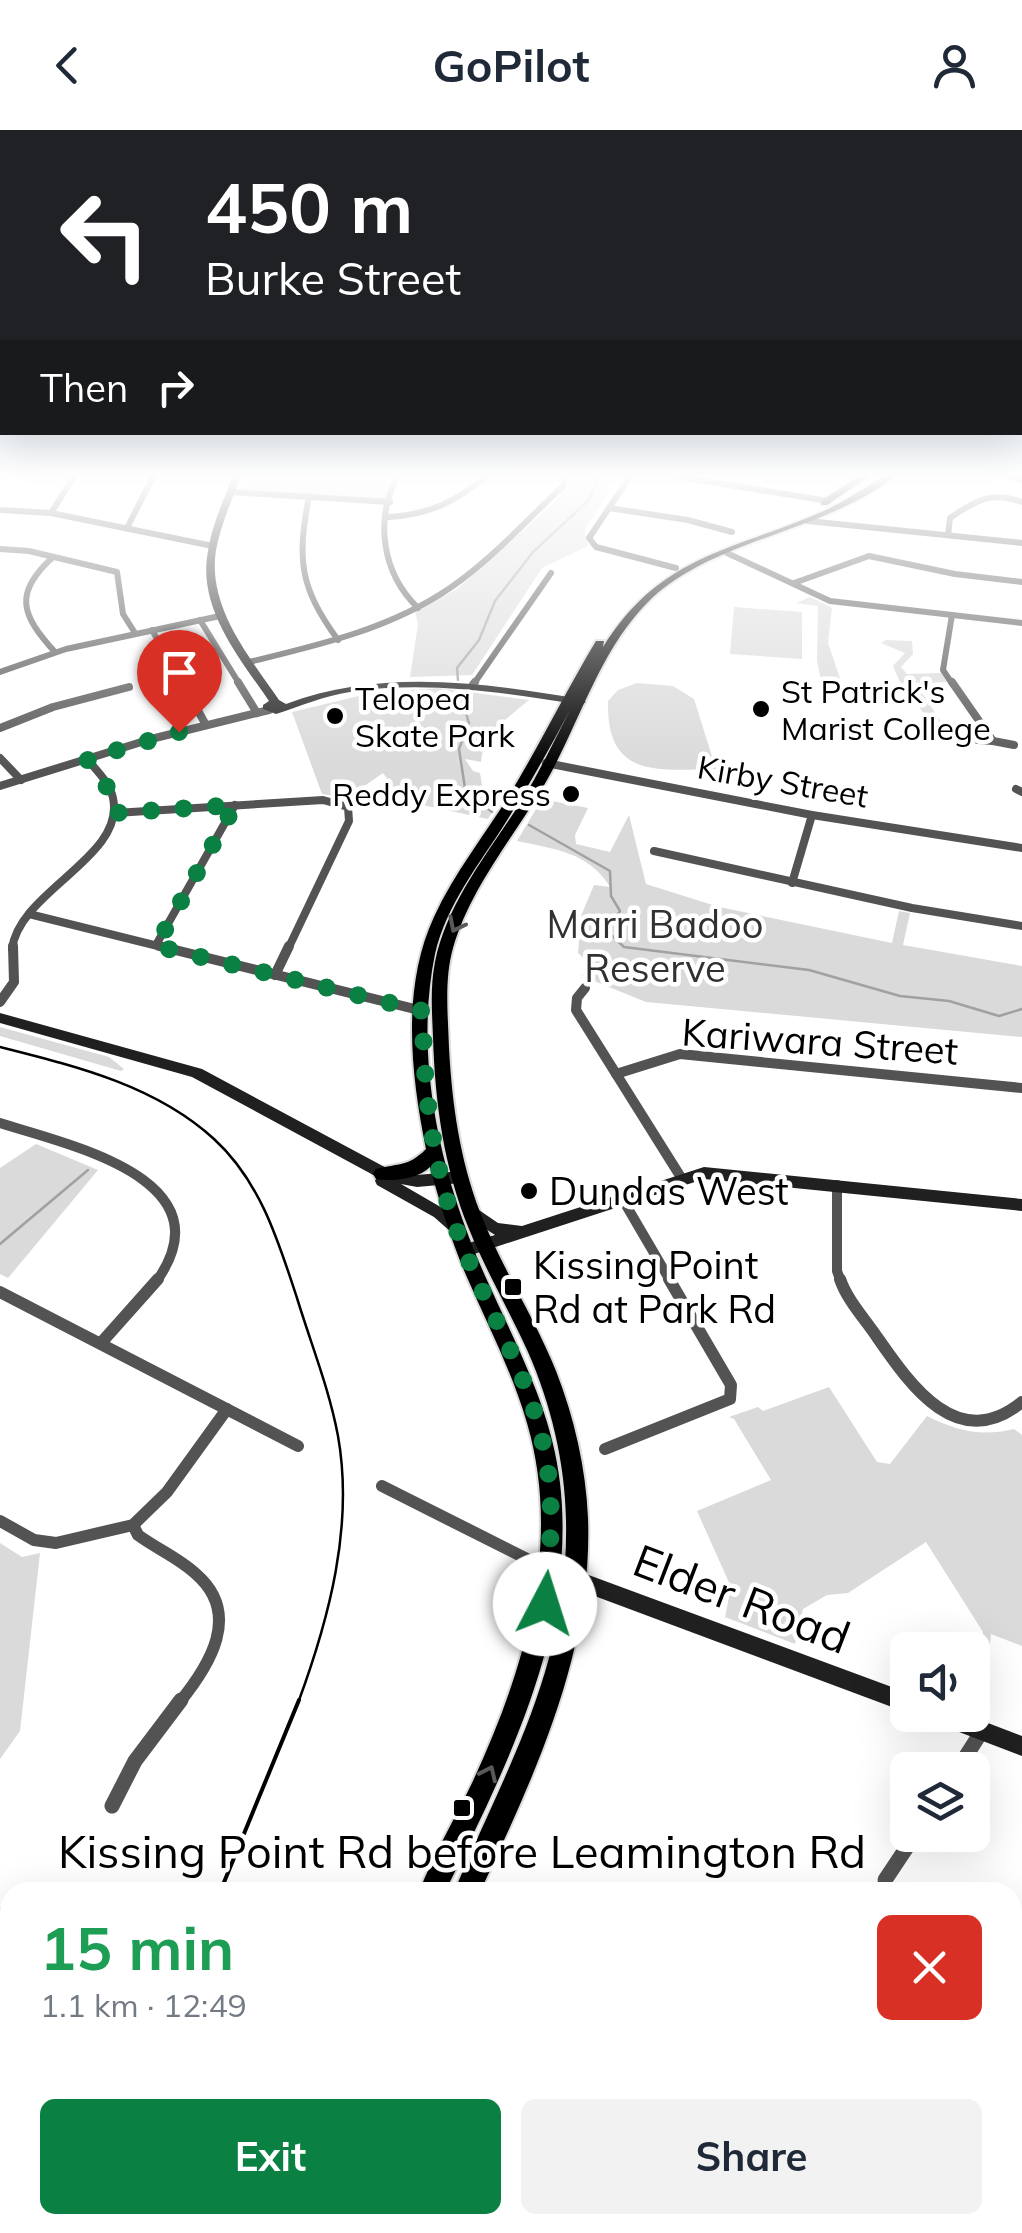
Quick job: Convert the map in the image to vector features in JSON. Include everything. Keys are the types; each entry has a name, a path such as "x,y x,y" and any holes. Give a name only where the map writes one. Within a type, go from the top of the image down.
{"main road":[{"path":"471,1882 541,1727 563,1650 576,1578 574,1482 561,1415 545,1370 475,1248 456,1228 440,970 455,924 576,701 619,612 668,573"},
{"path":"576,701 636,608 684,573"},
{"path":"437,1882 518,1708 540,1634 548,1569 550,1487 536,1410 475,1248 471,1212 435,1151 426,1095 423,1011 428,956 440,922 543,762"},
{"path":"382,1174 418,1169 435,1151"}],"street":[{"path":"37,573 24,602 29,622 54,652"},
{"path":"116,573 123,614 136,633"},
{"path":"211,573 220,616 271,708"},
{"path":"301,573 320,616 338,640"},
{"path":"391,573 418,608"},
{"path":"248,662 338,640 418,608 468,573"},
{"path":"472,686 551,573"},
{"path":"772,573 830,602 1022,623"},
{"path":"794,583 821,573"},
{"path":"951,573 1022,582"},
{"path":"952,615 942,670 993,742"},
{"path":"0,672 54,652 220,616"},
{"path":"200,620 271,708"},
{"path":"152,630 206,725"},
{"path":"0,786 271,708 387,686 472,686 576,701"},
{"path":"0,728 52,706 130,687"},
{"path":"978,740 1014,745"},
{"path":"0,758 21,780"},
{"path":"0,1002 14,982 12,946 29,914 102,839 115,813 112,794 87,759"},
{"name":"Kirby Street","path":"543,762 812,815 1022,848"},
{"path":"115,813 328,800 350,810 349,821 275,975"},
{"path":"156,946 235,805"},
{"path":"792,883 812,815"},
{"path":"654,851 792,883 1022,926"},
{"path":"29,914 423,1011"},
{"path":"585,988 576,998 576,1010 682,1179"},
{"path":"0,1018 186,1069 382,1174 408,1180 452,1178"},
{"name":"Kariwara Street","path":"616,1074 691,1054 1022,1088"},
{"path":"0,1123 80,1150 148,1180 172,1204 178,1226 168,1262 102,1343"},
{"path":"333,1148 359,1168 445,1217 456,1228"},
{"path":"475,1248 682,1179 711,1173 1022,1205"},
{"path":"837,1185 837,1271 912,1388 926,1402 960,1418 999,1418 1022,1402"},
{"path":"604,1450 730,1400 732,1394 731,1385 623,1200"},
{"path":"471,1212 495,1228 530,1230"},
{"path":"0,1292 298,1446"},
{"path":"0,1521 34,1540 56,1543 101,1536 134,1525 166,1492 227,1409"},
{"path":"382,1486 548,1569"},
{"path":"112,1806 129,1768 210,1663 219,1634 216,1608 203,1580 138,1535 134,1525"},
{"name":"Elder Road","path":"548,1569 890,1696"},
{"path":"985,1732 1022,1746"},
{"path":"885,1880 903,1852"}],"green space":[{"path":"475,573 539,573 472,675 410,677 418,624 415,612 457,589"},
{"path":"810,597 832,608 828,643 842,684 822,685 817,661 818,606 796,603"},
{"path":"734,607 802,612 802,659 730,654"},
{"path":"912,641 913,654 901,667 907,674 941,673 947,682 916,684 950,735 941,736 900,682 893,666 905,653 881,643"},
{"path":"637,683 673,686 694,699 716,769 656,768 626,757 616,745 608,701 618,690"},
{"path":"438,688 529,700 492,735 481,762 465,759 473,771 480,773 483,791 502,795 488,819 404,801 383,773 347,798 322,794 292,712 371,693"},
{"name":"Marri Badoo Reserve","path":"542,799 588,808 575,835 576,844 610,852 629,815 646,884 719,907 892,943 899,911 910,913 903,945 1022,966 1022,1037 646,1002 582,976 590,964 578,953 581,916 594,885 610,887 581,859 517,841"},
{"path":"0,1027 109,1057 124,1069 0,1036"},
{"path":"36,1144 98,1170 8,1278 0,1274 0,1168"},
{"path":"829,1387 877,1462 890,1464 927,1416 969,1431 1014,1429 1022,1435 1022,1646 991,1634 990,1644 990,1632 983,1632 926,1542 848,1593 827,1595 803,1609 795,1644 725,1617 731,1587 697,1511 771,1480 734,1419 729,1417 758,1407 763,1411"},
{"path":"0,1543 22,1557 40,1553 20,1731 0,1759"}],"waterway":[{"path":"458,680 457,668 479,640 495,601 517,573"},
{"path":"459,691 469,723 459,749 465,788 492,812"},
{"path":"529,825 610,871 611,896 620,911 607,931 624,947 809,970 900,996 949,1001 999,1016 1022,1009"},
{"path":"0,1244 88,1170"}],"tram line":[{"path":"0,1047 113,1080 191,1120 244,1173 266,1212 325,1383 342,1470 336,1572 320,1639 298,1703"},
{"path":"224,1882 299,1700"}],"place":[{"name":"St Patrick's Marist College","path":"761,709"},
{"name":"Telopea Skate Park","path":"335,716"},
{"name":"Reddy Express","path":"571,794"},
{"name":"Dundas West","path":"529,1191"},
{"name":"Kissing Point Rd at Park Rd","path":"513,1287"},
{"name":"Kissing Point Rd before Leamington Rd","path":"462,1808"}],"route":[{"path":"179,732 87,759 112,794 115,813 235,805 235,812 156,946 423,1011 426,1095 445,1190 471,1266 522,1370 546,1453 551,1534 545,1604"}]}
